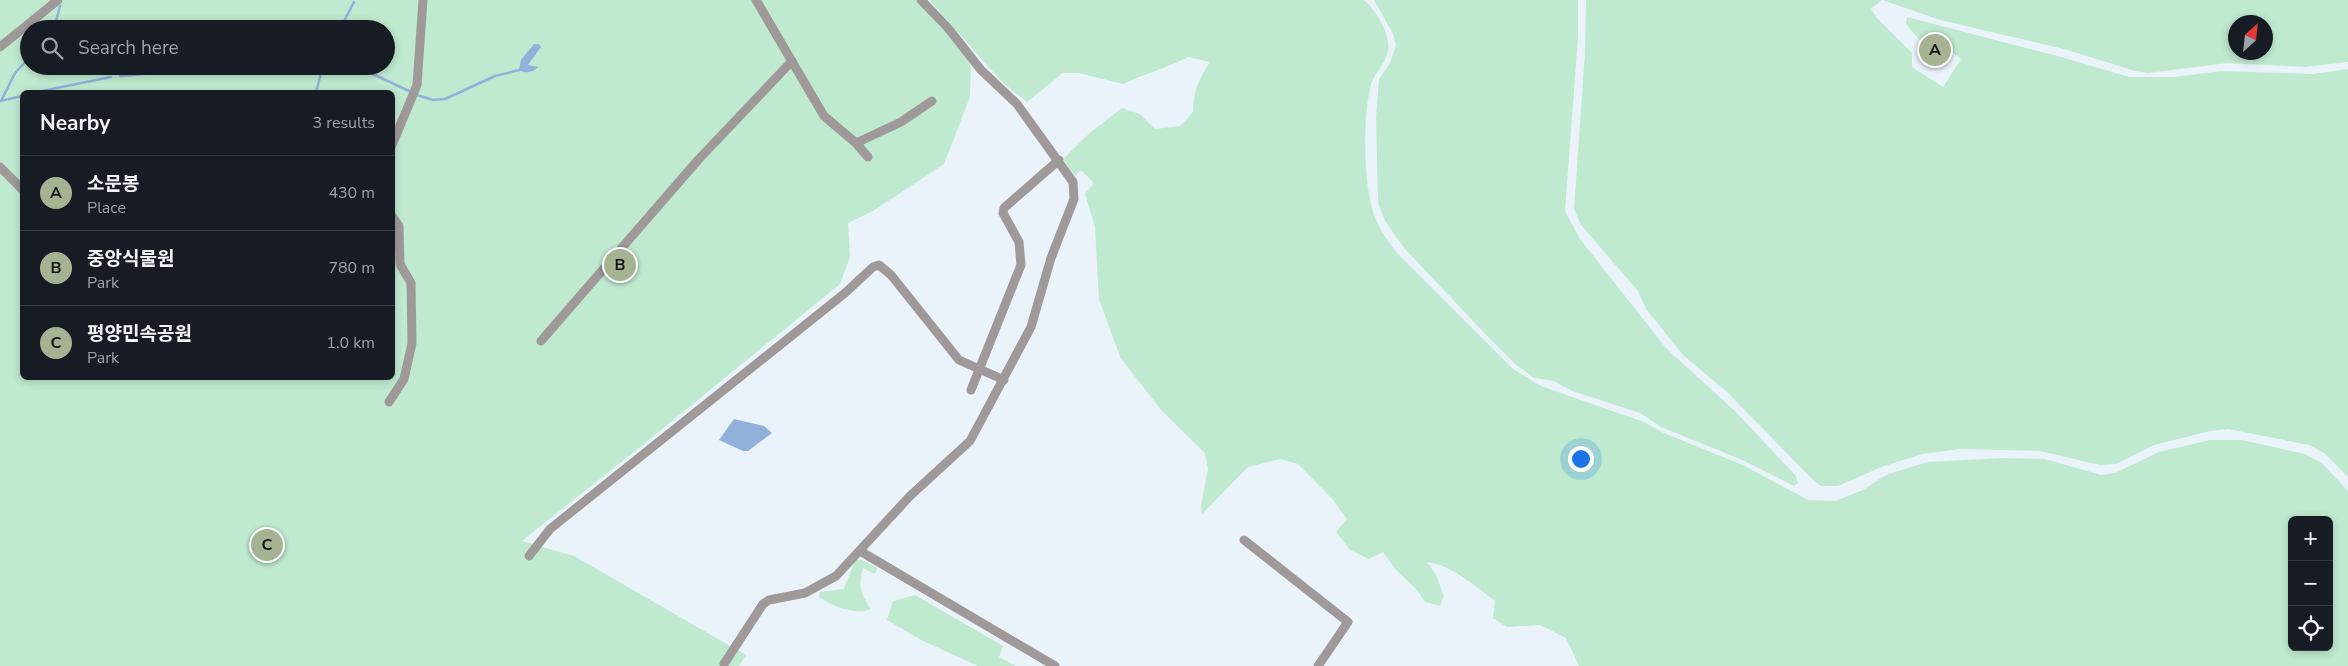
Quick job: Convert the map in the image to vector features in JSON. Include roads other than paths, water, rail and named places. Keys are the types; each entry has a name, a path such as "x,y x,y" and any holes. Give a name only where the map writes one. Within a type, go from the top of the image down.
{"street":[{"path":"33,20 58,0"},
{"path":"395,138 417,85 423,0"},
{"path":"756,0 824,116 856,143 868,157"},
{"path":"724,664 763,604 769,600 789,598 818,587 836,576 910,496 970,441 1031,327 1051,258 1074,199 1073,182 1017,104 981,70 948,28 921,0"},
{"path":"0,47 20,31"},
{"path":"541,340 704,153 792,61"},
{"path":"856,143 893,127 932,101"},
{"path":"970,390 1020,265 1018,242 1003,213 1004,208 1059,160"},
{"path":"0,168 20,186"},
{"path":"389,402 404,379 412,343 411,283 400,264 396,240 399,226 395,220"},
{"path":"529,556 550,529 845,293 873,266 879,266 891,275 959,360 1004,380"},
{"path":"1244,540 1348,622 1318,666"},
{"path":"860,551 1056,666"}],"water":[{"path":"534,44 539,44 541,47 528,65 538,67 529,72 519,70 521,60"},
{"path":"734,419 764,426 772,433 748,451 743,451 719,440"}],"waterway":[{"path":"345,20 354,2"},
{"path":"56,20 60,6"},
{"path":"1,101 15,73 20,68"},
{"path":"417,95 433,100 445,99 495,76 519,70"},
{"path":"120,76 132,75"},
{"path":"317,90 321,75"},
{"path":"375,75 411,92"},
{"path":"47,90 111,77"},
{"path":"0,101 20,96"}],"place":[{"name":"소문봉","path":"1935,50"},
{"name":"중앙식물원","path":"620,265"},
{"name":"평양민속공원","path":"267,545"}]}
